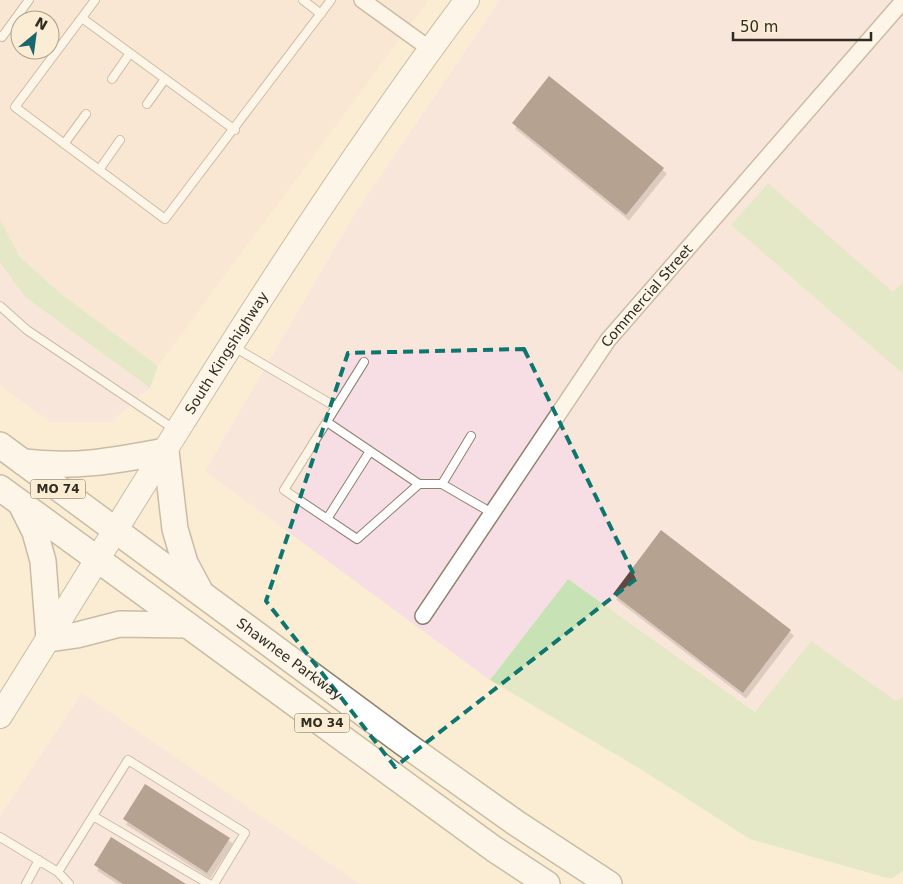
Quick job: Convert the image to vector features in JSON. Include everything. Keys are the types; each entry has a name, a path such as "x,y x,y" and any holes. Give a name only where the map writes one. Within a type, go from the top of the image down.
{"highway":[{"path":"23,462 55,465 92,464 172,442"},
{"name":"MO 34","path":"172,442 175,529 186,563 202,596"},
{"name":"Shawnee Parkway","path":"0,445 202,596 508,818 609,884"},
{"path":"10,495 35,532 43,561 49,638 77,635 120,624 187,625"},
{"name":"MO 74","path":"10,495 98,559"},
{"name":"MO 34","path":"98,559 494,849 547,884"}],"main road":[{"name":"South Kingshighway","path":"0,716 232,346 348,166 430,49 467,0"}],"street":[{"path":"362,0 430,49"},
{"name":"Commercial Street","path":"423,616 608,340 903,1"}],"lane":[{"path":"0,36 2,37 29,0"},
{"path":"95,0 15,107 165,219 235,130 331,0"},
{"path":"303,0 321,14"},
{"path":"82,18 235,130"},
{"path":"112,79 130,53"},
{"path":"147,104 165,79"},
{"path":"64,144 86,114"},
{"path":"98,170 120,140"},
{"path":"0,306 26,330 172,442"},
{"path":"232,346 336,407"},
{"path":"364,362 284,490 357,539 419,484"},
{"path":"327,422 419,484 442,484 492,513"},
{"path":"442,484 470,436"},
{"path":"327,519 370,451"},
{"path":"58,872 128,760 246,833 214,884"},
{"path":"93,816 209,884"},
{"path":"0,837 58,872 69,884"},
{"path":"26,884 39,860"}],"highlighted area":[{"path":"524,349 636,579 395,767 266,601 348,353"}],"shaded area":[{"path":"0,0 429,0 158,366 60,293 19,256 0,219"},
{"path":"500,0 903,0 903,282 894,293 768,183 731,225 903,374 903,697 897,702 811,642 756,712 568,579 490,680 205,471 354,215"},
{"path":"0,262 25,297 150,388 111,422 50,422 0,385"},
{"path":"82,693 360,884 0,884 0,816"}],"green space":[{"path":"768,183 893,292 903,282 903,374 731,225"},
{"path":"0,219 19,256 60,293 158,366 150,388 25,297 0,262"},
{"path":"568,579 755,712 811,641 896,701 903,697 903,871 891,879 750,839 642,770 490,680"}],"building":[{"path":"549,76 664,168 626,215 512,123"},
{"path":"661,530 791,630 743,693 613,594"},
{"path":"145,784 230,838 207,873 123,819"},
{"path":"111,837 186,884 123,884 94,865"}]}
